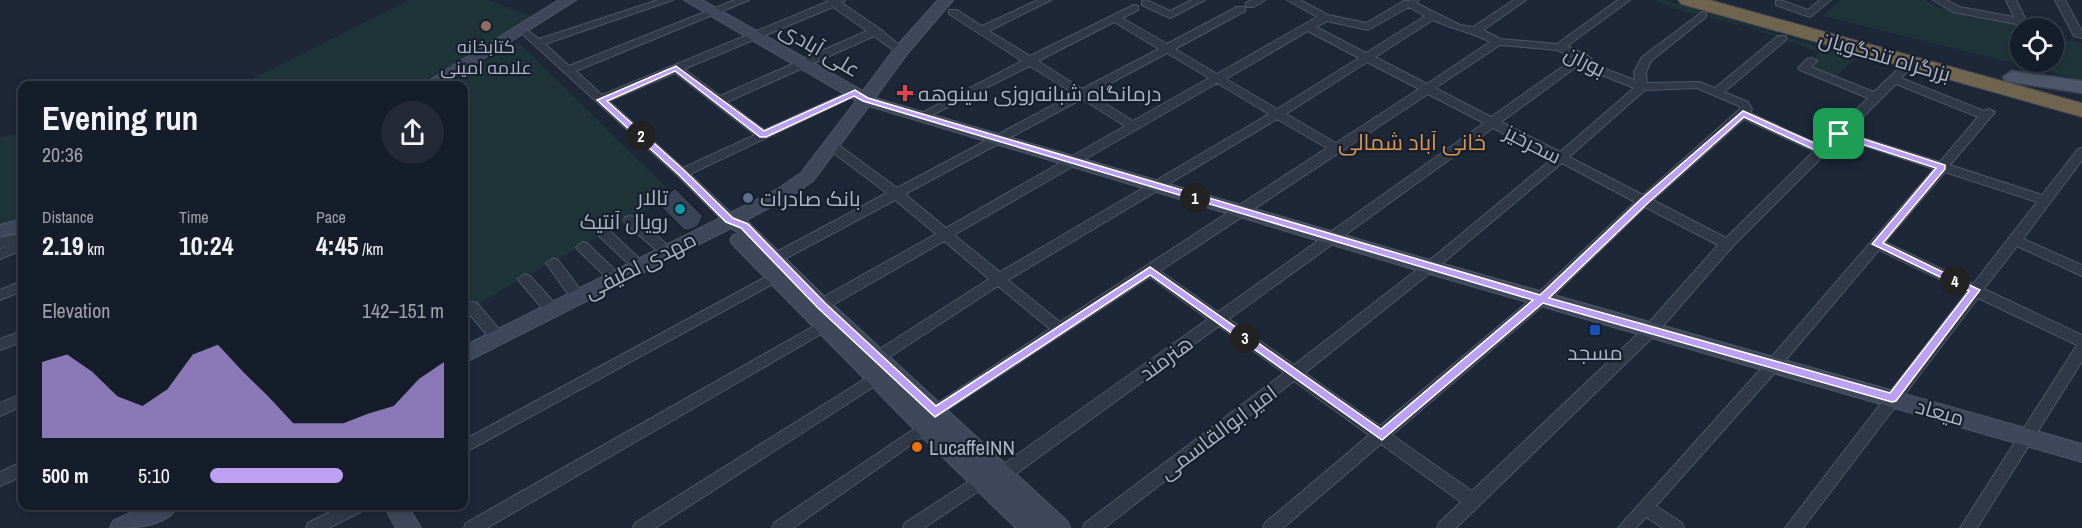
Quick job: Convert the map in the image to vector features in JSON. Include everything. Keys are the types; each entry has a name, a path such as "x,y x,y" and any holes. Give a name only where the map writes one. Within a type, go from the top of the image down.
{"highway":[{"name":"بزرگراه تندگویان","path":"1733,0 2082,96"},
{"name":"بزرگراه تندگویان","path":"1695,8 2082,110"},
{"path":"1986,84 2022,102 2082,119"}],"main road":[{"path":"437,81 524,30 569,0"},
{"name":"علی آبادی","path":"691,0 860,96"},
{"name":"مهدی لطیفی","path":"468,353 784,193 807,177 832,146 860,96 901,51 950,6"},
{"path":"2012,77 2082,87"},
{"name":"میعاد","path":"860,96 1430,267 2082,453"},
{"path":"729,220 732,231 775,268 990,478 1032,528"},
{"path":"0,231 18,226"},
{"path":"990,478 1058,528"},
{"path":"122,528 158,510"},
{"path":"398,510 409,528"}],"street":[{"path":"540,42 668,0"},
{"path":"569,70 744,0"},
{"path":"982,30 1046,0"},
{"path":"1146,3 1170,15 1200,0"},
{"name":"بوران","path":"1292,0 1325,17 1368,27 1411,2 1432,16 1458,28 1475,30 1498,42 1559,47 1583,57 1596,69 1642,87 1700,85 1744,104 1746,109 1743,114 1822,150"},
{"path":"1305,6 1316,0"},
{"path":"1475,30 1521,0"},
{"path":"1559,47 1625,0"},
{"path":"1780,3 1810,14 1826,0"},
{"path":"1938,0 1957,9 2022,22 2011,0"},
{"path":"2060,0 2078,34 2082,35"},
{"path":"601,100 835,1 901,51"},
{"path":"468,445 775,268 895,193 995,138 1250,5"},
{"path":"950,6 982,30 1134,127"},
{"path":"924,115 1134,8"},
{"path":"1642,87 1640,72 1646,59 1695,8"},
{"path":"642,528 876,368 999,279 1277,114 1432,16"},
{"path":"472,528 822,316 947,236 1325,17"},
{"path":"1115,18 1337,149"},
{"name":"سحرخیز","path":"1308,27 1727,244"},
{"path":"524,30 540,42 682,173 729,220"},
{"path":"719,101 876,32"},
{"path":"1717,92 1782,38"},
{"path":"780,528 1060,330 1150,270 1244,212 1498,42"},
{"name":"هنرمند","path":"911,528 990,478 1219,319 1583,57"},
{"path":"1811,61 1804,68 1876,97"},
{"path":"676,68 763,135"},
{"path":"1445,528 1651,330 1727,244 1898,76 1988,114 1773,365 1626,528"},
{"name":"امیر ابوالقاسمی","path":"1091,528 1295,374 1430,267 1562,159 1642,87"},
{"path":"682,173 763,135 860,96"},
{"path":"1271,528 1541,299 1644,201 1743,114"},
{"path":"1839,134 2045,200"},
{"path":"832,146 895,193 1060,330"},
{"path":"1793,528 2082,152"},
{"path":"630,220 667,252"},
{"path":"605,234 639,266"},
{"path":"0,243 18,238"},
{"path":"2014,240 2082,271"},
{"path":"1877,244 2082,341"},
{"path":"0,254 18,247"},
{"path":"583,247 615,278"},
{"path":"553,263 578,297"},
{"path":"1150,270 1473,501"},
{"path":"525,279 552,310"},
{"path":"0,295 18,287"},
{"path":"472,307 498,338"},
{"path":"0,345 18,338"},
{"path":"1968,528 2082,349"},
{"path":"0,410 18,402"},
{"path":"0,479 18,471"},
{"path":"1646,508 1676,528"},
{"path":"314,528 348,510"}],"green space":[{"path":"409,0 487,0 534,17 424,81 248,81"},
{"path":"1653,0 1665,0 1856,58 1835,77 1810,66 1818,52 1741,24 1737,25 1698,13 1692,14"},
{"path":"1841,0 1925,0 1938,7 1967,16 2010,22 2010,62 1823,16"},
{"path":"2064,34 2069,41 2082,43 2082,80 2050,72 2064,72"},
{"path":"518,42 667,188 656,205 472,307 468,305 468,81 452,81"},
{"path":"18,134 18,221 0,226 0,137"}],"building":[{"name":"تالار رویال آنتیک","path":"675,188 703,216 698,226 691,230 684,230 657,203"}],"place":[{"name":"کتابخانه علامه امینی","path":"486,26"},
{"name":"درمانگاه شبانه‌روزی سینوهه","path":"905,93"},
{"name":"بانک صادرات","path":"748,198"},
{"name":"تالار رویال آنتیک","path":"680,209"},
{"name":"مسجد","path":"1595,330"},
{"name":"LucaffeINN","path":"917,447"}],"district":[{"name":"خانی آباد شمالی","path":"1412,142"}],"route":[{"path":"1839,134 1822,150 1743,114 1644,201 1541,299 924,115 866,100 855,93 763,135 676,68 601,100 682,173 729,220 744,226 821,305 935,412 1150,270 1382,436 1541,299 1892,398 1975,290 1877,244 1942,167 1839,134"}]}
